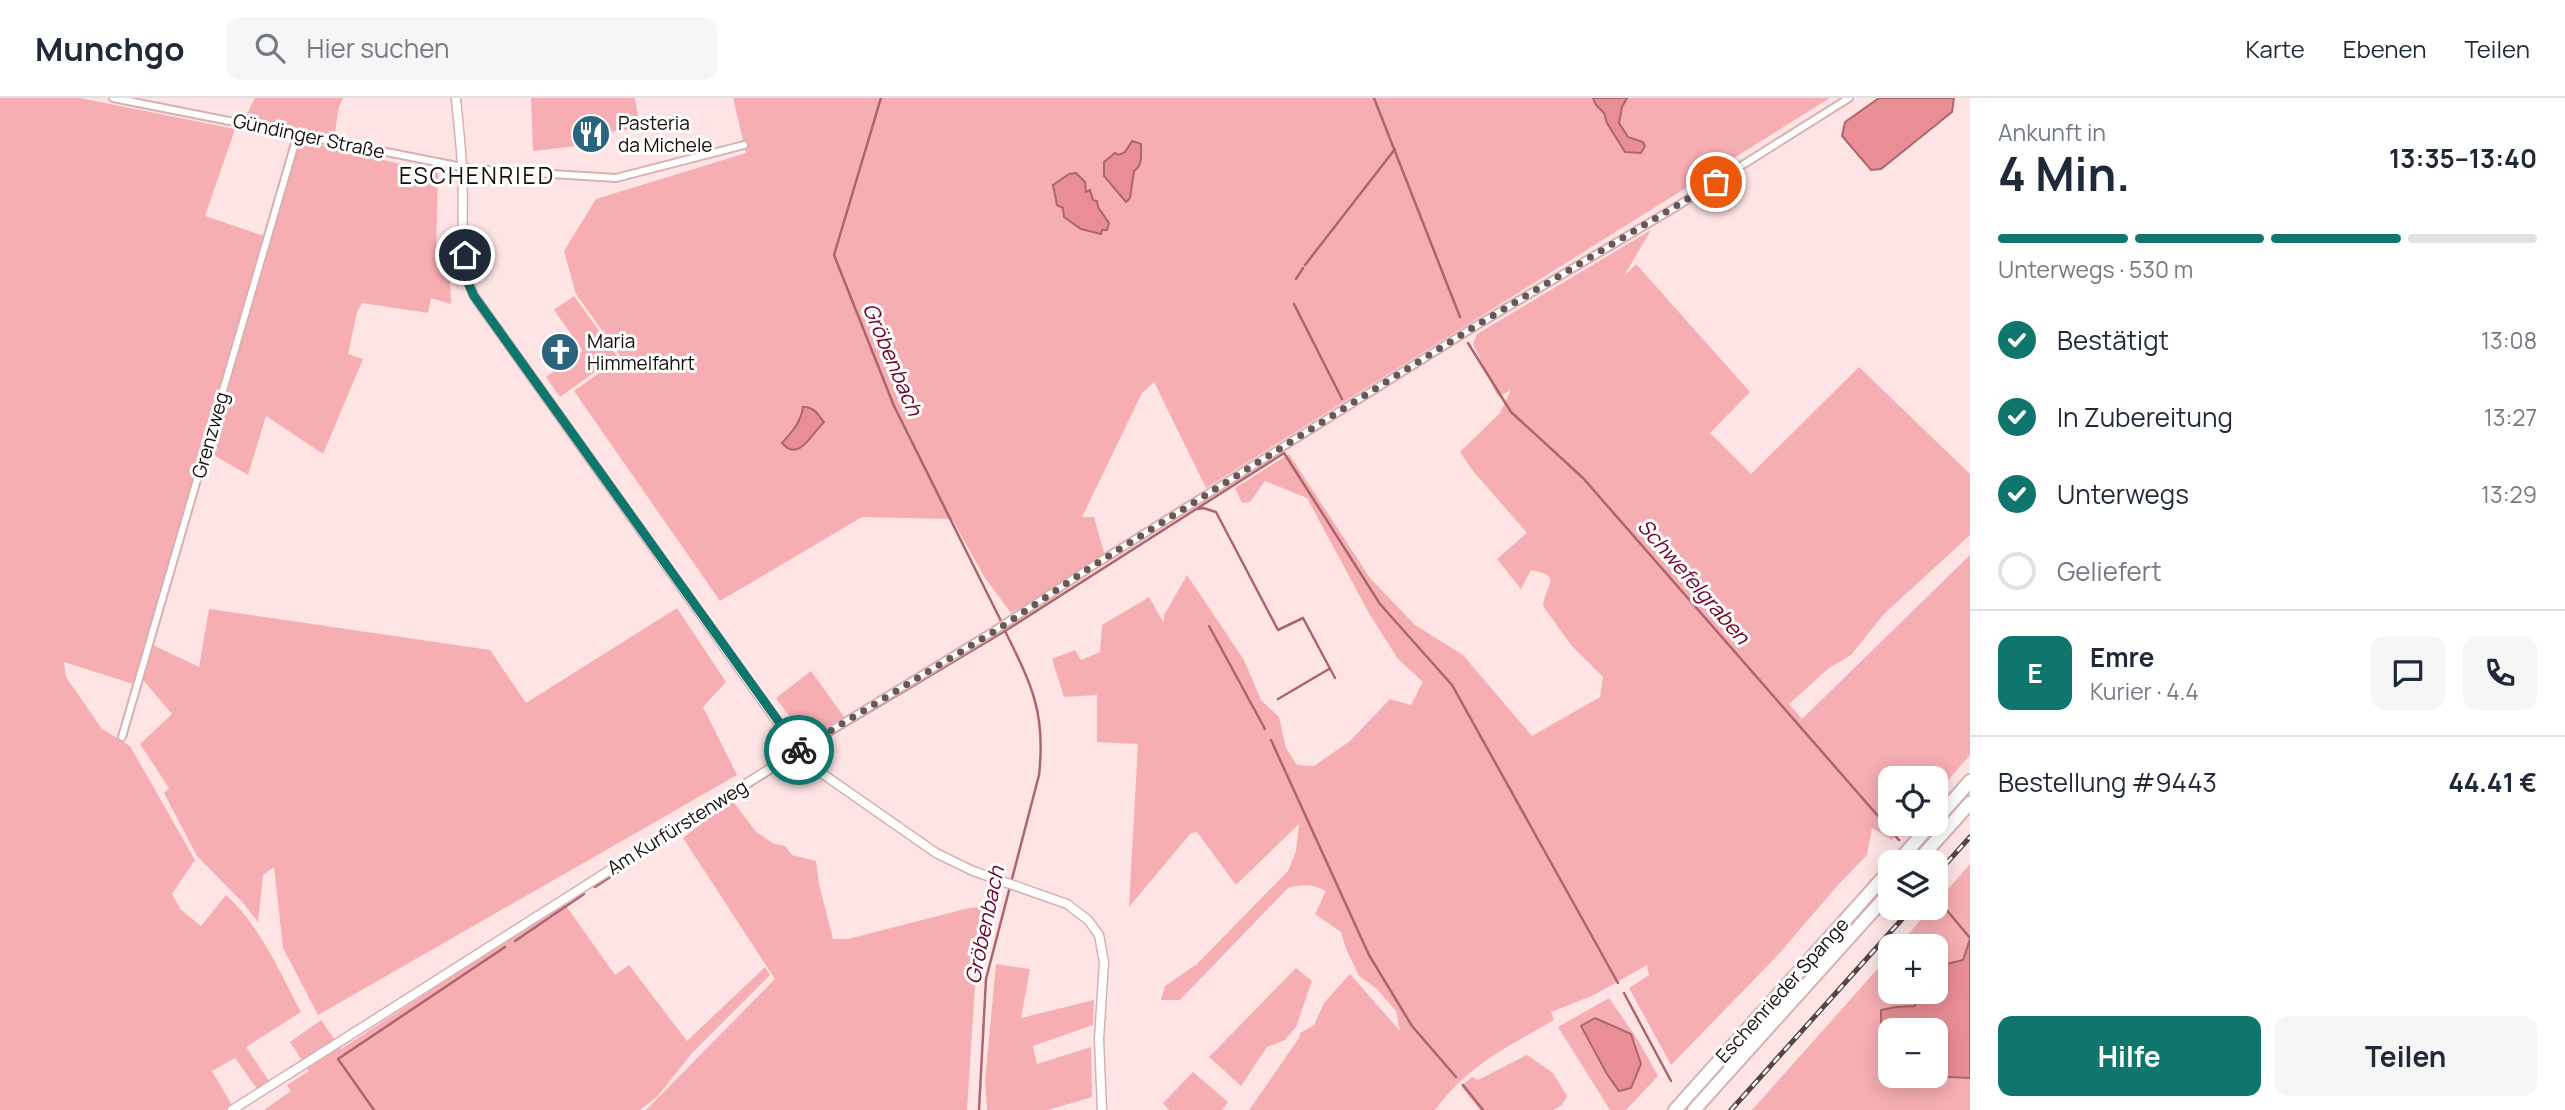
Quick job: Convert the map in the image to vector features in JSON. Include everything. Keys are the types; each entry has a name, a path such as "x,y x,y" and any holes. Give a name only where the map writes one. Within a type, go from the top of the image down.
{"highway":[{"path":"1948,806 1970,781"},
{"path":"1928,850 1970,803"},
{"path":"1908,850 1921,836"},
{"name":"Eschenrieder Spange","path":"1675,1110 1878,883"},
{"name":"Eschenrieder Spange","path":"1694,1110 1878,905"}],"street":[{"name":"Gündinger Straße","path":"113,98 462,168 616,178 744,145"},
{"path":"456,98 465,255 469,285 474,296 820,772 936,853 1006,884 1067,904 1088,920 1098,935 1104,962 1099,1039 1102,1110"},
{"name":"Am Kurfürstenweg","path":"232,1110 1474,327 1671,210 1849,98"},
{"name":"Grenzweg","path":"122,737 298,133"}],"shaded area":[{"path":"0,98 80,98 235,129 205,216 264,236 133,684 64,662 66,677 102,729 130,746 195,860 172,894 181,910 201,926 226,895 259,935 301,1012 246,1047 269,1081 257,1089 235,1058 212,1071 232,1105 225,1110 0,1110"},
{"path":"255,98 343,98 334,137 245,118"},
{"path":"531,98 635,98 640,128 602,133 603,143 533,151"},
{"path":"733,98 1830,98 1206,488 1154,382 1142,393 1082,517 1094,517 1105,556 1011,613 985,578 952,519 862,517 720,601 574,391 621,357 576,294 564,251 596,199 746,153"},
{"path":"1593,98 1627,98 1619,123 1628,137 1643,142 1645,146 1641,153 1625,152"},
{"path":"1879,98 1954,98 1952,112 1881,169 1871,170 1842,136 1845,122"},
{"path":"300,140 438,173 436,251 449,255 451,304 431,298 428,313 362,303 357,312 348,354 363,359 323,454 266,416 248,475 207,451"},
{"path":"1132,141 1141,144 1141,159 1134,171 1130,198 1126,202 1104,176 1104,162 1115,153 1119,155 1125,152"},
{"path":"1076,173 1085,182 1086,192 1090,190 1093,200 1097,201 1109,223 1107,230 1102,230 1101,234 1081,229 1064,217 1063,208 1057,205 1053,185 1069,174"},
{"path":"1651,230 1624,276 1636,264 1750,392 1710,433 1751,474 1859,367 1970,474 1970,535 1884,614 1851,655 1829,668 1789,704 1802,719 1970,555 1970,755 1948,780 1948,766 1878,766 1878,832 1872,828 1867,855 1776,957 1671,1065 1629,988 1649,975 1647,965 1594,995 1551,1012 1554,1020 1489,1058 1461,1080 1435,1110 1249,1110 1300,1033 1314,1025 1324,1003 1350,974 1400,1031 1396,1011 1377,989 1359,976 1341,932 1315,914 1326,891 1307,885 1288,888 1180,1000 1161,1000 1165,986 1197,964 1288,871 1296,851 1299,824 1236,885 1197,832 1191,833 1129,907 1138,744 1097,742 1097,695 1064,697 1052,659 1075,650 1081,660 1100,652 1102,625 1149,597 1164,623 1164,615 1187,575 1244,660 1261,700 1279,717 1286,748 1297,765 1314,766 1350,741 1390,699 1411,705 1423,682 1398,659 1370,615 1307,498 1265,481 1250,502 1242,503 1235,488 1289,454 1370,578 1415,625 1463,655 1532,736 1600,697 1603,677 1571,645 1543,606 1550,578 1531,570 1521,589 1497,559 1527,533 1460,452 1500,413 1511,390 1498,397 1473,344 1477,334"},
{"path":"574,296 617,356 560,397 546,377 583,351 554,310"},
{"path":"803,407 813,409 824,422 805,444 794,450 782,443 793,431"},
{"path":"677,608 726,682 703,707 737,775 318,1015 283,948 274,867 263,875 258,922 197,856 164,793 169,788 140,744 172,714 143,680 153,645 199,667 209,609 490,650 526,703"},
{"path":"811,671 844,717 806,739 776,698"},
{"path":"732,800 756,832 774,844 785,846 792,855 816,861 833,939 848,939 969,908 994,906 975,986 967,1110 646,1110 775,979 683,838"},
{"path":"1970,864 1970,1110 1752,1110 1878,968 1878,1004 1948,1004 1948,934 1908,934 1921,920 1948,920 1948,889"},
{"path":"564,903 615,975 629,965 687,1041 765,967 770,975 692,1053 657,1097 640,1110 264,1110 291,1091 287,1085 309,1071 290,1042 321,1020 341,1049"},
{"path":"1970,939 1970,1078 1948,1077 1948,1018 1881,1018 1881,1010 1915,1004 1948,1004 1948,964 1963,960"},
{"path":"996,964 1030,969 1021,1018 1094,1000 1093,1025 1033,1046 1037,1064 1091,1047 1092,1097 1048,1110 987,1110 985,1080"},
{"path":"1296,968 1312,981 1296,1027 1285,1040 1267,1047 1241,1086 1209,1057"},
{"path":"1609,998 1638,1040 1658,1076 1626,1110 1610,1110 1558,1027"},
{"path":"1595,1018 1631,1034 1641,1064 1631,1088 1619,1091 1581,1026"},
{"path":"1527,1055 1553,1073 1567,1096 1562,1105 1553,1110 1480,1110 1461,1086 1472,1077 1478,1080"},
{"path":"1193,1072 1228,1102 1222,1110 1169,1110 1163,1103"}],"waterway":[{"name":"Gröbenbach","path":"881,98 834,255 894,406 1001,621"},
{"path":"1374,98 1460,317"},
{"path":"1305,265 1395,149"},
{"path":"1296,279 1303,268"},
{"path":"1294,304 1342,399"},
{"name":"Schwefelgraben","path":"1468,343 1511,412 1583,478 1899,840"},
{"path":"809,748 1005,631 1284,453 1380,604 1452,685 1618,983"},
{"path":"1198,509 1216,512 1278,630 1303,618 1335,678"},
{"path":"1209,626 1265,729"},
{"name":"Gröbenbach","path":"979,1110 986,979 1039,775 1041,754 1035,700 1005,631"},
{"path":"1278,699 1329,669"},
{"path":"1271,740 1369,955 1412,1026 1456,1077"},
{"path":"673,836 793,759"},
{"path":"595,887 662,843"},
{"path":"515,941 584,894"},
{"name":"Schwefelgraben","path":"1948,912 1970,938"},
{"path":"374,1110 338,1059 505,947"},
{"path":"1624,993 1671,1081"},
{"path":"1463,1085 1483,1110"}],"railway":[{"path":"1948,862 1970,837"},
{"path":"1731,1110 1901,920"}],"way so far":[{"path":"799,750 995,631 1091,567 1474,327 1716,182"}],"place":[{"name":"Pasteria da Michele","path":"591,134"},
{"name":"Maria Himmelfahrt","path":"560,352"}],"district":[{"name":"ESCHENRIED","path":"477,175"}],"route":[{"path":"465,255 469,285 474,296 799,750"}]}
